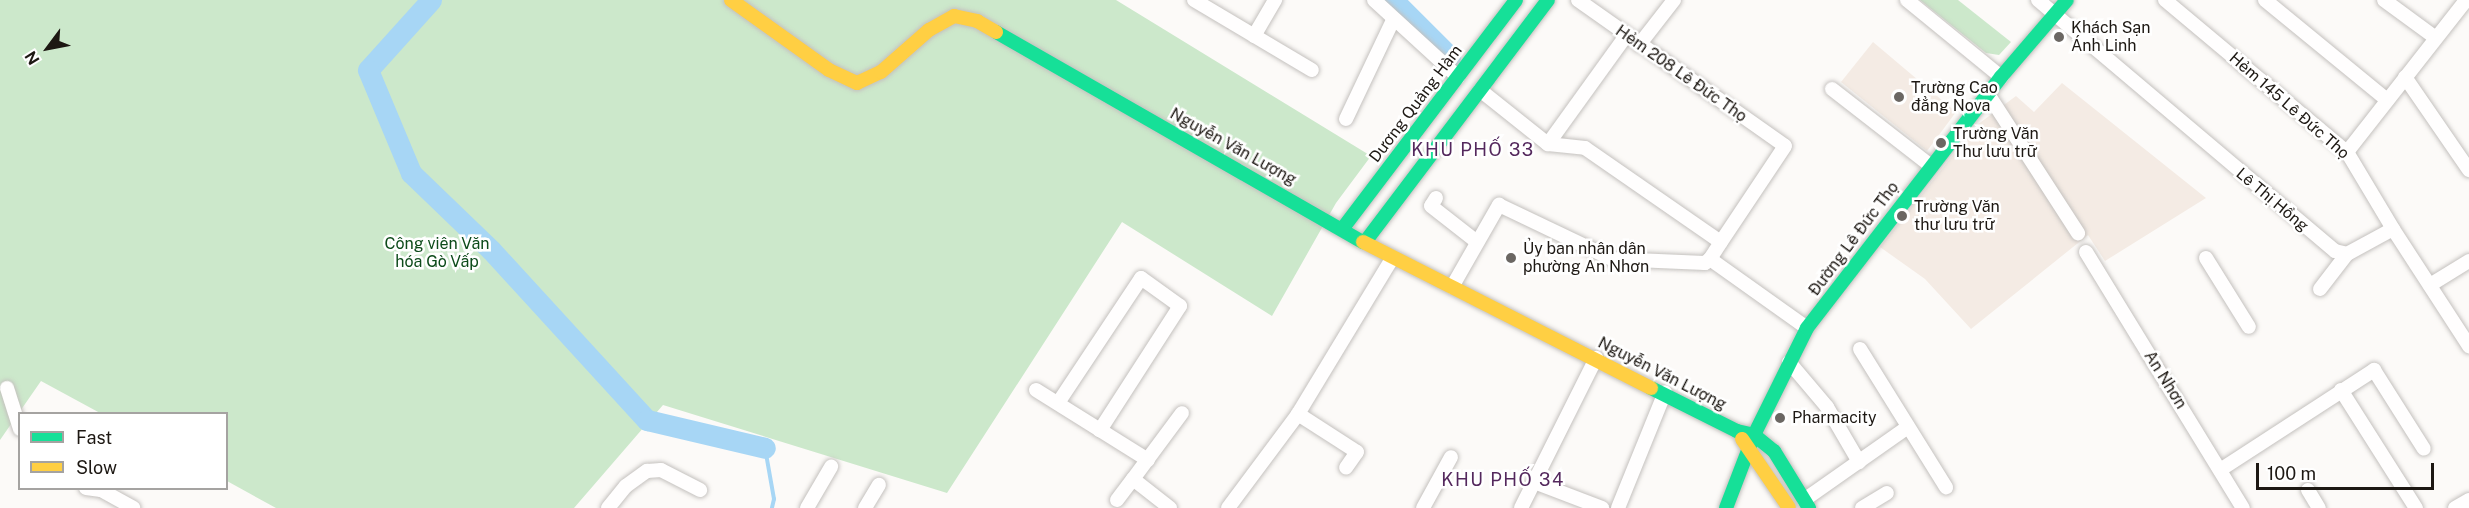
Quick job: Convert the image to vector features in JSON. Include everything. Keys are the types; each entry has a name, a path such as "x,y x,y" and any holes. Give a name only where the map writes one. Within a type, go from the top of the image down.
{"street":[{"name":"Nguyễn Văn Lượng","path":"731,0 829,70 857,83 881,72 929,30 954,16 977,21 1343,228 1392,259 1665,392 1737,431 1754,435 1774,451 1806,504"},
{"path":"1194,0 1312,70"},
{"path":"1254,36 1275,0"},
{"path":"1374,0 1393,20 1458,77"},
{"name":"Dương Quảng Hàm","path":"1343,228 1516,0"},
{"path":"1365,242 1548,0"},
{"name":"Hẻm 208 Lê Đức Thọ","path":"1578,0 1785,146 1721,242"},
{"path":"1639,45 1674,0"},
{"path":"1907,0 2001,77"},
{"name":"Lê Thị Hồng","path":"2038,0 2335,251 2347,254"},
{"name":"Đường Lê Đức Thọ","path":"1726,508 1754,435 1788,362 1807,328 2001,77 2067,0"},
{"name":"Hẻm 145 Lê Đức Thọ","path":"2165,0 2347,152 2393,229"},
{"path":"2265,0 2387,100"},
{"path":"2384,0 2436,38"},
{"path":"2347,152 2466,0"},
{"path":"1346,119 1393,20"},
{"path":"1548,144 1626,36"},
{"path":"2406,77 2469,170"},
{"path":"1833,89 1931,166"},
{"path":"1452,287 1499,205 1612,259 1705,262 1710,259 1721,242 1585,148 1548,144 1480,90"},
{"path":"1988,94 2052,197 2078,233"},
{"path":"1436,198 1431,206 1477,242"},
{"path":"2320,289 2347,254 2393,229 2469,346"},
{"name":"An Nhơn","path":"2086,252 2244,508"},
{"path":"2206,258 2249,327"},
{"path":"1228,508 1298,414 1392,259"},
{"path":"1710,259 1807,328"},
{"path":"2430,285 2469,261"},
{"path":"1058,403 1141,278 1180,306 1100,430"},
{"path":"1860,350 1946,487"},
{"path":"1521,508 1596,358"},
{"path":"1788,362 1827,407 1859,462"},
{"path":"2220,470 2374,370 2424,449"},
{"path":"7,388 18,425"},
{"path":"1036,390 1148,460"},
{"path":"2341,390 2416,508"},
{"path":"1618,508 1665,392"},
{"path":"1117,500 1182,413"},
{"path":"1298,414 1357,452 1346,468"},
{"path":"1806,504 1908,427"},
{"name":"Nguyễn Văn Lượng","path":"1737,431 1789,508"},
{"path":"1423,508 1450,457"},
{"path":"807,508 831,467"},
{"path":"608,508 626,486 646,471 662,470 700,490"},
{"path":"1133,479 1170,508"},
{"path":"1534,482 1602,508"},
{"path":"865,508 879,485"},
{"path":"100,490 133,508"},
{"path":"2308,490 2319,508"},
{"path":"1862,508 1887,493"},
{"path":"2455,508 2469,500"}],"shaded area":[{"name":"Trường Cao đẳng Nova","path":"1873,42 1956,112 1927,151 1841,82"},
{"path":"2062,83 2206,198 2105,261 2088,235 1971,329 1925,279 1880,247 1977,125 2016,96 2034,112"}],"green space":[{"name":"Công viên Văn hóa Gò Vấp","path":"0,0 1116,0 1371,156 1336,203 1272,316 1122,222 947,493 663,405 574,508 276,508 228,482 228,412 98,412 41,381 0,440"},
{"path":"1920,0 1958,0 2011,42 1999,55 1986,53"}],"waterway":[{"path":"431,0 368,70 411,173 491,250 647,420 765,448"},
{"path":"1393,0 1450,57"},
{"path":"765,448 774,499 772,508"}],"traffic: fast":[{"path":"1343,228 1516,0"},
{"path":"1365,242 1548,0"},
{"path":"1726,508 1754,435 1807,328 2001,77 2067,0"},
{"path":"996,32 1363,242"},
{"path":"1651,388 1737,431 1754,435 1774,451 1809,508"}],"traffic: slow":[{"path":"731,0 829,70 857,83 881,72 929,30 954,16 977,21 996,32"},
{"path":"1363,242 1651,388"},
{"path":"1742,439 1789,508"}],"place":[{"name":"Khách Sạn Ánh Linh","path":"2059,37"},
{"name":"Trường Cao đẳng Nova","path":"1899,97"},
{"name":"Trường Văn Thư lưu trữ","path":"1941,143"},
{"name":"Trường Văn thư lưu trữ","path":"1902,216"},
{"name":"Ủy ban nhân dân phường An Nhơn","path":"1511,258"},
{"name":"Pharmacity","path":"1780,418"}],"district":[{"name":"KHU PHỐ 33","path":"1473,150"},
{"name":"KHU PHỐ 34","path":"1503,480"}]}
